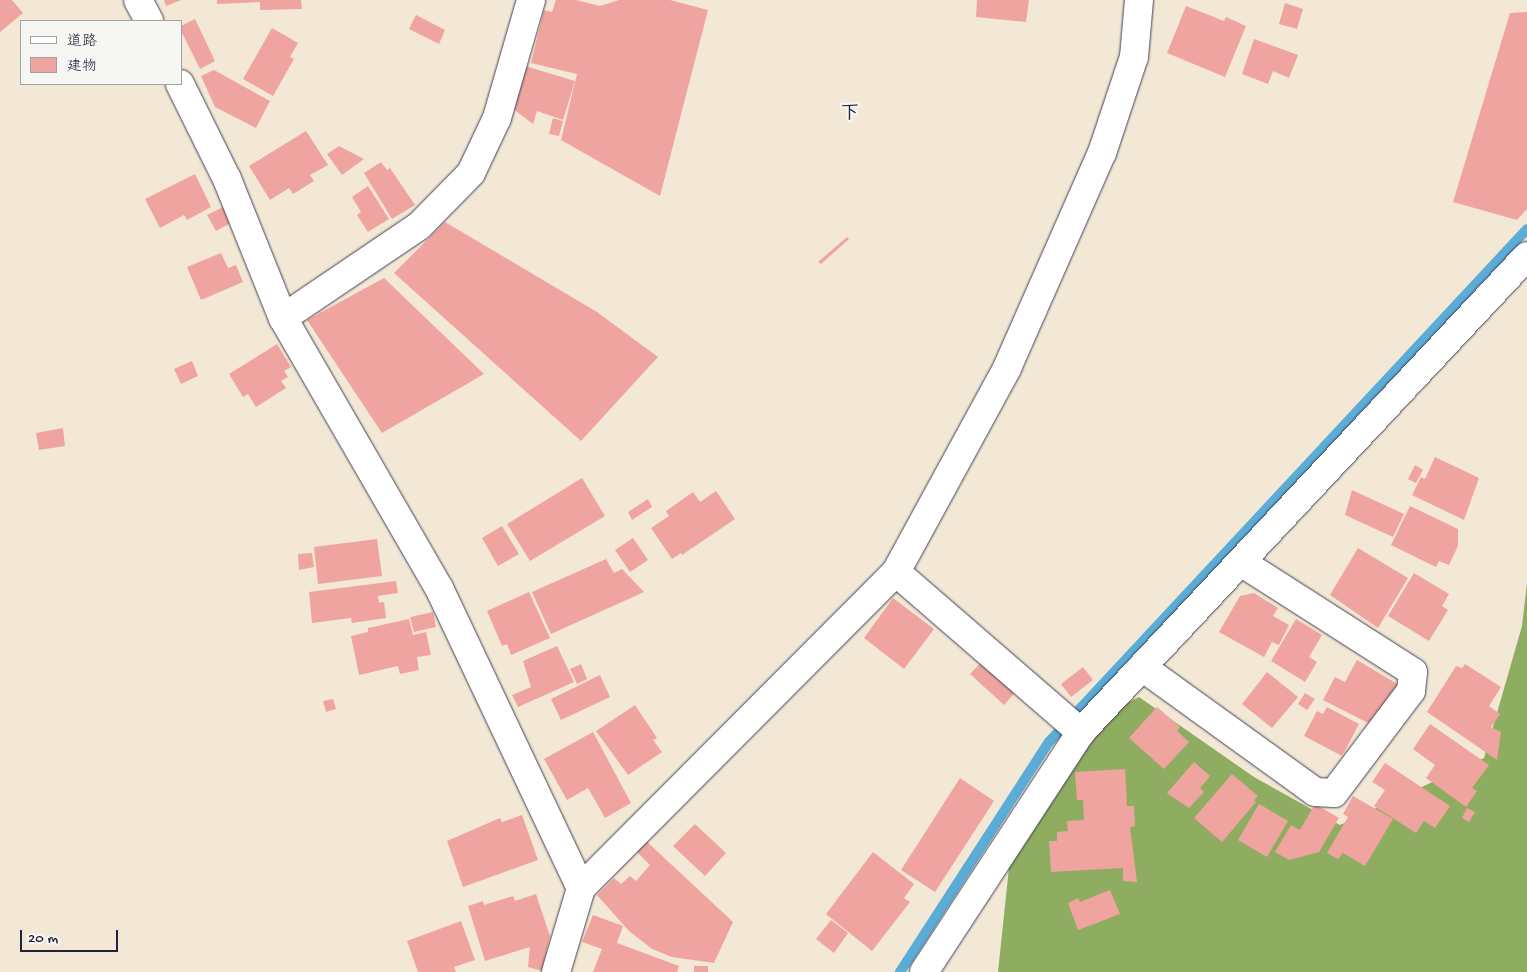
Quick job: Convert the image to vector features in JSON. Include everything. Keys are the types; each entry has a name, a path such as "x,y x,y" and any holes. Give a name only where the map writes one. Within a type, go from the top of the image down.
{"street":[{"path":"138,0 148,20"},
{"path":"283,318 419,226 471,173 497,118 531,0"},
{"path":"556,972 581,888 896,572 1007,368 1102,153 1134,57 1139,0"},
{"path":"180,85 227,179 283,318 439,588 581,888"},
{"path":"924,972 1081,732 1527,256"},
{"path":"1142,667 1315,792 1334,793 1411,691 1413,672 1241,562"},
{"path":"896,572 1081,732"}],"green space":[{"path":"1527,583 1527,972 998,972 1014,820 1081,726 1139,697 1254,777 1340,825 1484,758 1522,626"}],"building":[{"path":"0,0 12,0 23,13 0,32"},
{"path":"164,0 181,0 166,6"},
{"path":"217,0 301,0 302,9 260,10 260,2 217,4"},
{"path":"556,0 576,0 600,6 619,0 670,0 708,10 660,196 561,140 577,74 531,63 544,10 552,12"},
{"path":"977,0 1029,0 1026,22 976,17"},
{"path":"1285,3 1303,9 1297,29 1279,24"},
{"path":"1186,6 1224,21 1226,17 1246,26 1225,77 1167,53"},
{"path":"1527,12 1527,209 1517,220 1453,202 1510,13"},
{"path":"416,15 445,30 439,44 409,29"},
{"path":"195,19 215,61 200,69 182,33 182,26"},
{"path":"272,28 298,43 290,57 294,59 273,96 243,79"},
{"path":"1254,39 1298,55 1289,78 1273,71 1268,84 1242,74"},
{"path":"525,66 575,81 563,120 537,111 533,124 512,108"},
{"path":"214,70 270,101 256,128 215,107 201,76"},
{"path":"553,118 563,121 559,136 549,134"},
{"path":"306,131 328,165 310,175 314,181 293,194 289,188 270,200 249,166"},
{"path":"339,146 364,159 342,175 327,154"},
{"path":"381,162 387,170 390,168 415,205 392,219 364,173"},
{"path":"195,174 211,207 187,220 184,215 160,228 145,199"},
{"path":"368,186 389,219 368,232 357,215 361,212 352,197"},
{"path":"223,207 231,223 216,231 207,215"},
{"path":"445,222 597,312 658,357 581,441 394,273"},
{"path":"847,237 849,239 821,264 818,262"},
{"path":"221,253 228,268 236,265 243,282 201,300 187,267"},
{"path":"384,278 484,374 382,433 307,320"},
{"path":"277,344 291,367 284,371 288,377 281,381 286,388 256,407 248,394 243,397 229,374"},
{"path":"192,361 198,376 181,384 174,369"},
{"path":"63,428 65,446 39,450 36,433"},
{"path":"1435,457 1479,478 1464,520 1412,495 1421,477 1425,479"},
{"path":"1415,465 1423,470 1416,483 1408,479"},
{"path":"582,478 605,516 530,561 507,524"},
{"path":"1352,490 1404,514 1393,537 1345,515"},
{"path":"716,491 735,519 682,555 681,553 672,559 651,528 669,516 666,511 693,492 700,502"},
{"path":"648,499 652,507 632,520 628,512"},
{"path":"1410,506 1458,529 1458,546 1449,565 1439,561 1436,567 1391,545"},
{"path":"502,526 519,554 498,566 482,538"},
{"path":"633,538 648,560 630,572 615,550"},
{"path":"377,539 382,576 318,584 314,547"},
{"path":"1358,548 1408,578 1378,628 1330,595"},
{"path":"312,553 314,567 299,570 298,554"},
{"path":"606,559 614,573 622,569 644,592 551,634 532,592"},
{"path":"1414,573 1449,594 1442,606 1448,610 1429,641 1388,616"},
{"path":"396,581 398,593 378,596 379,603 384,602 386,618 352,623 351,618 312,623 309,592"},
{"path":"529,592 550,638 511,655 507,644 502,646 487,611"},
{"path":"1254,593 1278,608 1273,616 1289,625 1279,645 1272,642 1264,657 1219,632 1240,596"},
{"path":"893,598 934,629 904,669 864,638"},
{"path":"433,612 436,627 414,632 410,617"},
{"path":"409,619 413,635 426,632 431,655 417,657 419,670 400,674 398,666 359,675 351,636 368,632 368,628"},
{"path":"1296,619 1322,635 1309,657 1317,662 1305,682 1271,661"},
{"path":"557,646 574,682 518,707 512,695 531,687 523,661"},
{"path":"984,659 1018,689 1004,705 970,674"},
{"path":"1357,660 1399,685 1374,726 1323,700 1335,677 1345,682"},
{"path":"581,664 587,679 577,684 570,669"},
{"path":"1465,664 1501,687 1489,706 1500,714 1491,727 1501,732 1497,760 1427,712 1456,666 1462,668"},
{"path":"1083,667 1093,680 1071,697 1061,684"},
{"path":"1267,672 1298,697 1272,728 1242,704"},
{"path":"600,675 610,697 561,720 551,699"},
{"path":"1305,693 1315,699 1307,710 1298,704"},
{"path":"333,699 336,709 326,712 323,701"},
{"path":"635,705 657,738 653,740 662,752 628,775 596,731"},
{"path":"1157,707 1180,727 1177,731 1189,742 1164,769 1129,738"},
{"path":"1327,707 1359,724 1342,756 1304,736 1317,711 1323,714"},
{"path":"1430,724 1489,765 1472,788 1477,791 1466,807 1426,778 1435,765 1413,749"},
{"path":"593,732 631,803 605,818 588,788 567,800 544,759"},
{"path":"1194,762 1210,776 1200,788 1204,792 1189,808 1167,793"},
{"path":"1385,763 1450,806 1435,828 1424,821 1416,833 1374,806 1385,790 1372,782"},
{"path":"1125,769 1127,806 1134,806 1135,826 1130,827 1137,882 1123,881 1123,868 1051,872 1049,841 1057,841 1057,832 1068,831 1067,821 1084,820 1083,800 1077,800 1075,772"},
{"path":"1232,774 1258,796 1254,800 1256,802 1222,842 1194,818"},
{"path":"960,778 994,801 935,892 901,870"},
{"path":"1353,796 1393,819 1365,866 1343,853 1338,859 1327,853 1348,817 1343,814"},
{"path":"1259,804 1288,821 1267,857 1238,840"},
{"path":"1315,804 1339,818 1319,852 1289,860 1275,852 1291,825 1300,830"},
{"path":"1467,808 1475,812 1469,822 1462,818"},
{"path":"522,815 538,860 463,887 447,841 500,818 502,822"},
{"path":"695,824 726,853 705,876 673,846"},
{"path":"644,839 733,922 714,963 672,957 652,949 629,931 597,895 614,878 621,884 630,876 636,881 650,865 636,851"},
{"path":"873,852 914,884 904,898 910,902 872,951 826,914"},
{"path":"1110,890 1120,914 1078,930 1068,903 1078,898 1080,902"},
{"path":"536,894 550,936 542,971 528,967 530,947 485,961 468,906 483,901 484,905 513,896 515,901"},
{"path":"593,915 623,926 617,943 679,966 677,972 593,972 602,949 582,942"},
{"path":"831,920 848,933 834,953 816,939"},
{"path":"461,921 475,960 454,967 456,972 418,972 407,941"},
{"path":"694,966 708,966 708,972 694,972"}],"waterway":[{"path":"900,972 1049,742 1527,229"}],"district":[{"name":"下","path":"850,115"}]}
